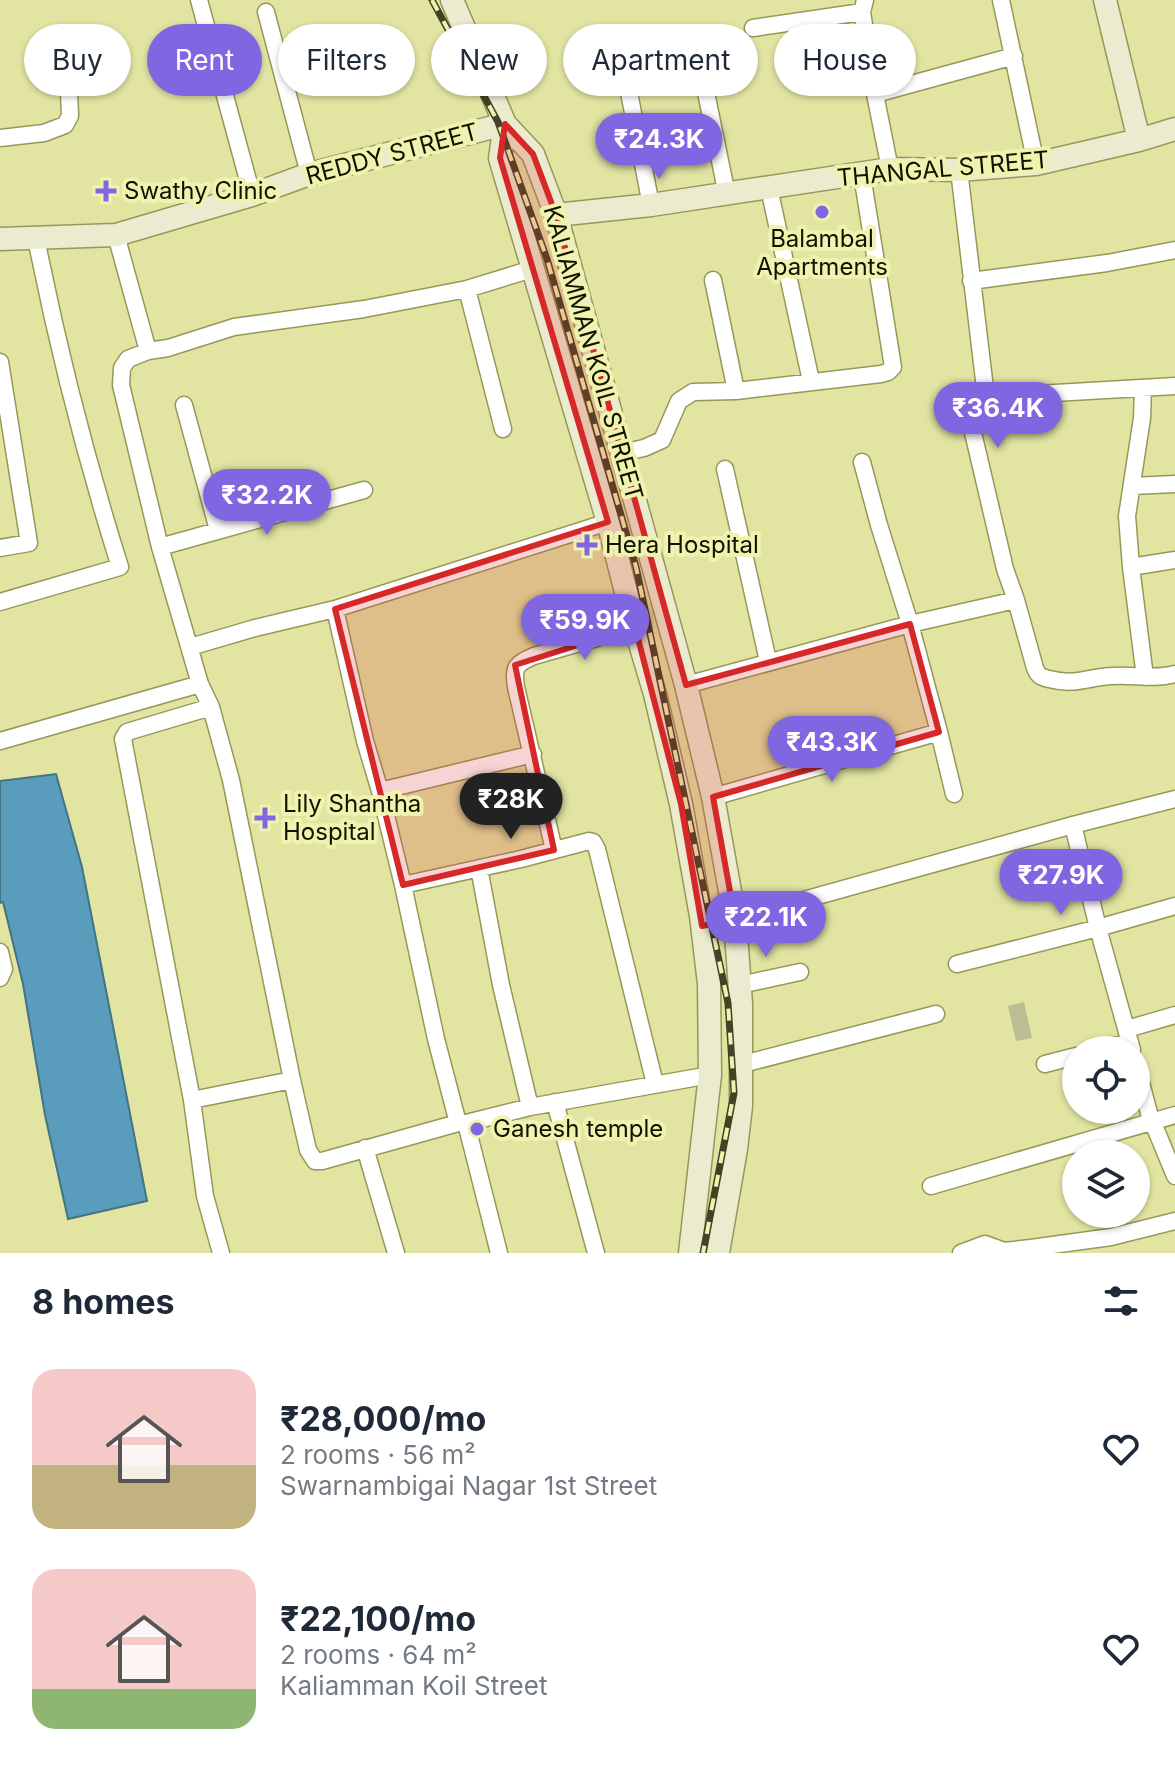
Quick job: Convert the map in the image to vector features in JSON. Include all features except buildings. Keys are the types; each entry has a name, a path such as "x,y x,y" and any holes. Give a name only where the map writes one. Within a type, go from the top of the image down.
{"main road":[{"name":"KALIAMMAN KOIL STREET","path":"452,0 505,124 533,154 556,215 686,685 713,797 735,919 743,1064 736,1149 718,1253"},
{"path":"1105,0 1139,140"},
{"name":"REDDY STREET","path":"0,239 116,235 252,195 309,174 505,124"},
{"name":"KALIAMMAN KOIL STREET","path":"505,124 500,158 608,522 655,694 681,804 702,926 709,984 710,1075 690,1253"},
{"name":"THANGAL STREET","path":"556,215 727,195 890,169 959,170 1036,164 1175,129"}],"street":[{"path":"199,0 252,195"},
{"path":"1001,0 1036,164"},
{"path":"758,27 863,6"},
{"path":"266,12 309,174"},
{"path":"916,83 1014,56"},
{"path":"0,138 44,133 65,125 70,116 69,96"},
{"path":"630,96 651,205"},
{"path":"707,96 727,195"},
{"path":"875,96 890,169"},
{"path":"959,170 986,397"},
{"path":"621,453 662,440 679,401 693,392 736,391 881,374 893,367 862,175"},
{"path":"769,188 811,381"},
{"path":"116,235 148,351"},
{"path":"0,602 120,567 70,388 36,238"},
{"path":"971,281 1107,263 1175,250"},
{"path":"532,269 467,289 364,309 234,327 168,348 148,351 128,359 122,368 121,385 160,547 231,780 292,1080 308,1150 315,1161 530,1107 710,1075"},
{"path":"713,280 736,391"},
{"path":"467,289 503,429"},
{"path":"0,364 6,450 29,543 0,548"},
{"path":"1175,386 986,397 973,407 970,416 1005,569 1037,674 1065,683 1110,675 1163,678 1175,674"},
{"path":"1143,388 1142,418 1127,516 1145,677"},
{"path":"184,405 218,530"},
{"path":"862,462 910,624 954,794"},
{"path":"725,469 768,661"},
{"path":"1132,486 1175,484"},
{"path":"160,547 364,490"},
{"path":"190,647 335,609 608,522"},
{"path":"1131,567 1175,560"},
{"path":"686,685 910,624 1016,600"},
{"path":"335,609 365,741 403,885 436,1039 499,1253"},
{"path":"554,850 516,687 515,669 519,663 534,656 635,627"},
{"path":"0,741 200,684"},
{"path":"211,707 127,732 123,739 192,1100 205,1196 221,1253"},
{"path":"713,797 939,732"},
{"path":"380,791 533,754"},
{"path":"702,926 1175,799"},
{"path":"1073,825 1129,1036"},
{"path":"403,885 593,842 655,1084"},
{"path":"479,868 501,985 530,1107"},
{"path":"957,964 1175,906"},
{"path":"0,952 4,969 0,978"},
{"path":"740,985 800,972"},
{"path":"743,1064 936,1014"},
{"path":"1137,1036 1175,1015"},
{"path":"1045,1064 1062,1060"},
{"path":"192,1100 292,1080"},
{"path":"555,1102 596,1253"},
{"path":"1150,1114 1175,1176"},
{"path":"931,1186 1175,1115"},
{"path":"365,1148 396,1253"},
{"path":"961,1253 986,1248 1004,1251 1099,1246 1175,1221"}],"highlighted area":[{"path":"505,124 533,154 556,215 686,685 910,624 939,732 713,797 735,919 702,926 681,804 635,627 515,665 554,850 403,885 335,609 608,522 500,158"}],"green space":[{"path":"1024,1002 1032,1038 1016,1041 1008,1006"}],"water":[{"path":"56,774 82,867 147,1201 68,1219 45,1115 23,984 3,902 0,903 0,781"}],"railway":[{"path":"432,0 498,122 547,259 636,567 728,1003 734,1093 703,1253"}],"place":[{"name":"Swathy Clinic","path":"106,191"},
{"name":"Balambal Apartments","path":"822,212"},
{"name":"Hera Hospital","path":"587,545"},
{"name":"Lily Shantha Hospital","path":"265,818"},
{"name":"Ganesh temple","path":"477,1129"}]}
